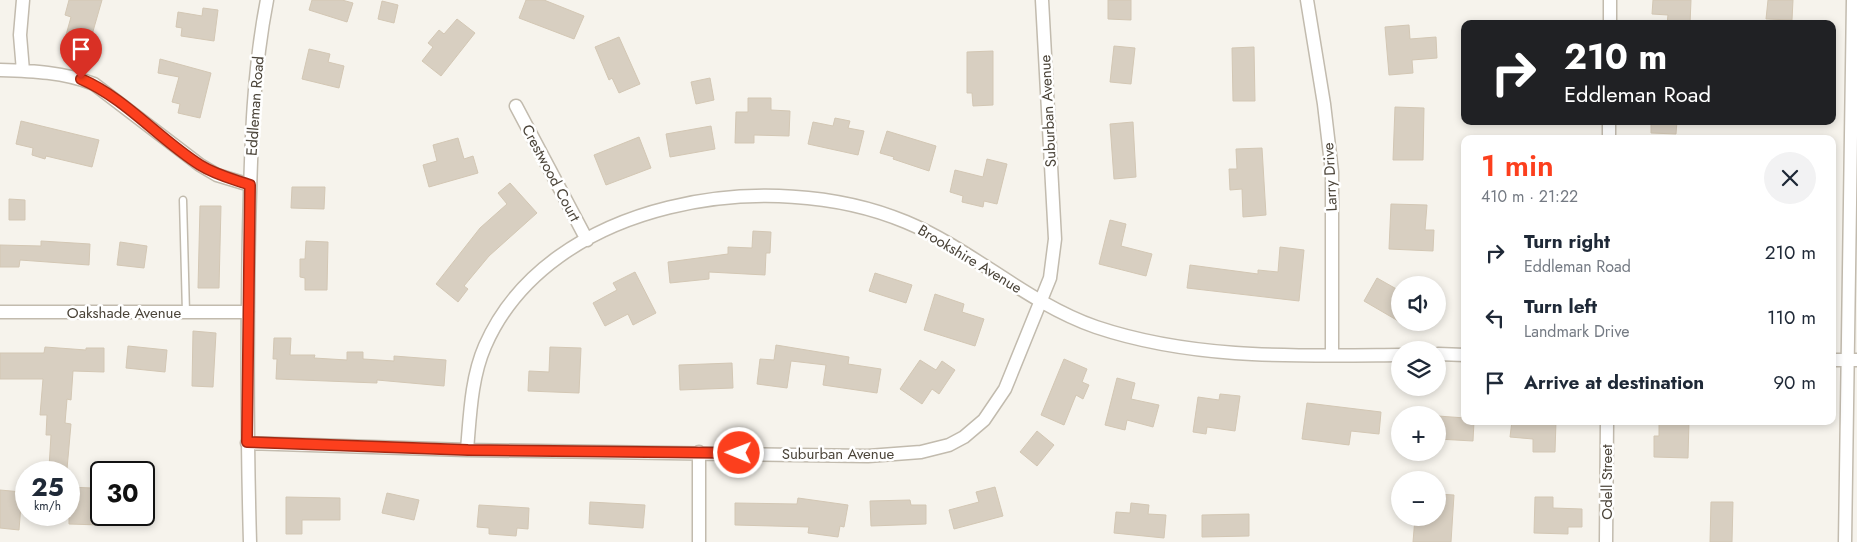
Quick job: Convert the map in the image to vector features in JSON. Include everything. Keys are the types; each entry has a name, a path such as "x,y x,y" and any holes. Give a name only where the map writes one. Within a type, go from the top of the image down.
{"street":[{"path":"23,0 20,35 23,71"},
{"name":"Eddleman Road","path":"250,542 247,442 250,185 254,104 261,30 267,0"},
{"name":"Suburban Avenue","path":"247,442 468,450 868,456 921,452 950,444 964,437 984,420 994,408 1005,389 1050,278 1055,239 1042,0"},
{"name":"Larry Drive","path":"1307,0 1324,104 1332,172 1332,355"},
{"path":"1610,0 1610,20"},
{"path":"1845,542 1852,360 1853,0"},
{"path":"0,70 50,72 94,84 200,165 217,174 250,185"},
{"name":"Crestwood Court","path":"516,106 587,240"},
{"name":"Brookshire Avenue","path":"468,450 471,408 478,367 493,330 514,297 543,267 587,240 648,212 697,200 764,195 813,199 866,209 905,221 946,242 1040,301 1095,326 1161,345 1194,350 1275,355 1391,355"},
{"name":"Oakshade Avenue","path":"0,312 248,312"},
{"path":"1446,354 1461,355"},
{"path":"1836,360 1852,360"},
{"name":"Odell Street","path":"1606,542 1607,425"},
{"path":"699,452 699,542"}],"lane":[{"path":"183,200 186,313"}],"building":[{"path":"69,0 102,0 87,52 63,46 71,17 65,15"},
{"path":"312,0 342,0 353,3 347,22 309,10"},
{"path":"526,0 544,0 584,16 574,39 519,18"},
{"path":"1108,0 1131,0 1131,20 1108,19"},
{"path":"1653,0 1691,0 1690,20 1667,20 1668,15 1652,14"},
{"path":"1768,0 1793,0 1792,20 1766,19"},
{"path":"382,1 398,5 394,23 378,19"},
{"path":"203,8 218,10 214,41 181,36 182,28 176,27 178,12 202,16"},
{"path":"457,19 475,33 441,76 422,61 433,47 428,43 439,30 444,34"},
{"path":"1409,25 1410,39 1436,37 1437,58 1412,60 1413,73 1389,75 1385,27"},
{"path":"619,37 640,84 619,93 612,78 609,80 595,47"},
{"path":"1114,46 1135,48 1131,84 1110,82"},
{"path":"1254,47 1255,101 1233,101 1232,48"},
{"path":"309,49 330,54 328,62 344,66 339,88 302,79"},
{"path":"993,51 993,105 973,106 972,93 967,93 967,52"},
{"path":"160,59 211,73 200,118 178,113 180,104 172,102 179,77 158,73"},
{"path":"710,78 714,100 696,104 691,82"},
{"path":"748,98 771,98 771,110 790,111 789,136 754,135 754,143 735,143 736,112 748,112"},
{"path":"1395,107 1424,108 1423,160 1393,160"},
{"path":"835,118 850,121 848,128 864,131 858,155 808,144 813,122 833,126"},
{"path":"21,121 99,140 92,167 46,156 45,159 32,155 33,148 16,144"},
{"path":"1133,122 1136,177 1114,179 1110,124"},
{"path":"1651,125 1677,125 1676,134 1651,133"},
{"path":"711,126 715,149 670,157 666,134"},
{"path":"887,131 936,146 929,171 880,153"},
{"path":"639,137 651,168 606,185 594,155"},
{"path":"458,138 464,159 473,156 478,173 429,187 423,165 437,161 433,145"},
{"path":"1262,148 1266,215 1243,217 1242,189 1230,190 1229,169 1237,169 1236,149"},
{"path":"987,159 1007,164 997,204 984,201 983,207 962,202 963,196 950,192 955,170 983,177"},
{"path":"510,183 537,213 489,256 464,286 468,289 458,302 436,284 480,228 507,204 498,193"},
{"path":"292,187 325,187 324,209 291,208"},
{"path":"9,199 25,200 25,220 9,220"},
{"path":"1391,204 1427,205 1425,230 1434,230 1433,251 1389,249"},
{"path":"200,206 221,206 219,288 198,288"},
{"path":"1110,220 1126,224 1121,246 1152,254 1146,276 1099,264"},
{"path":"753,231 771,232 770,253 766,253 765,275 709,272 709,279 670,283 668,262 728,254 728,247 752,248"},
{"path":"41,241 90,244 89,265 20,260 19,267 0,267 0,245 41,246"},
{"path":"306,241 328,242 327,290 305,290 305,278 300,277 300,259 305,259"},
{"path":"120,242 147,246 144,268 117,265"},
{"path":"1280,247 1304,250 1299,301 1187,288 1190,265 1258,274 1258,270 1278,272"},
{"path":"635,272 656,313 633,325 628,314 605,326 593,303 617,290 613,283"},
{"path":"875,273 912,285 906,303 869,291"},
{"path":"1377,278 1391,286 1391,317 1364,301"},
{"path":"935,294 964,304 962,312 984,319 975,346 924,330"},
{"path":"193,331 216,333 213,387 192,386"},
{"path":"274,338 291,338 290,355 315,355 314,358 347,360 347,352 363,352 363,359 394,361 394,356 446,360 444,386 377,380 377,383 276,379 277,359 273,359"},
{"path":"776,345 849,357 848,364 881,369 877,393 823,385 826,365 791,361 787,388 757,384 760,359 774,360"},
{"path":"128,346 167,350 165,372 126,368"},
{"path":"45,347 86,350 86,348 104,348 104,372 73,371 71,400 67,399 65,423 71,424 68,461 49,461 51,435 46,435 47,415 40,415 43,379 0,379 0,353 44,353"},
{"path":"550,347 581,348 579,393 528,391 529,371 549,372"},
{"path":"1064,359 1087,369 1082,382 1089,385 1083,399 1076,395 1064,425 1041,415"},
{"path":"920,360 936,370 942,361 955,370 939,394 932,389 922,404 900,389"},
{"path":"732,363 733,388 680,390 679,365"},
{"path":"1117,378 1135,383 1131,399 1159,405 1153,427 1127,420 1125,430 1105,425"},
{"path":"1220,394 1240,396 1235,431 1207,427 1206,434 1193,432 1198,397 1219,400"},
{"path":"1307,403 1381,412 1379,434 1351,431 1349,445 1302,439"},
{"path":"1446,417 1461,418 1461,425 1474,425 1473,441 1446,439"},
{"path":"1512,425 1556,425 1555,452 1533,452 1533,439 1510,437"},
{"path":"1659,425 1689,425 1688,458 1654,457 1654,436 1659,436"},
{"path":"1037,431 1054,445 1037,466 1020,452"},
{"path":"80,487 90,488 90,525 80,524"},
{"path":"995,487 1003,516 954,529 949,510 979,502 976,492"},
{"path":"0,490 15,491 15,526 19,526 19,530 0,528"},
{"path":"387,493 419,500 414,520 382,513"},
{"path":"1446,494 1454,495 1451,542 1413,542 1414,526 1446,526"},
{"path":"286,497 340,498 340,520 302,520 302,534 286,534"},
{"path":"1535,497 1553,497 1553,508 1582,509 1582,527 1568,527 1568,534 1534,533"},
{"path":"798,498 848,505 844,527 840,526 838,537 808,533 809,527 735,525 735,503 797,504"},
{"path":"910,500 911,505 926,505 926,524 871,526 870,501"},
{"path":"590,502 645,505 643,528 589,524"},
{"path":"1711,502 1733,502 1732,542 1710,542"},
{"path":"1131,503 1149,505 1148,514 1166,515 1164,538 1114,533 1116,512 1130,513"},
{"path":"479,505 529,508 528,529 517,528 516,536 489,534 489,528 477,527"},
{"path":"1249,514 1249,536 1202,537 1202,515"}],"route":[{"path":"81,79 94,84 108,94 200,165 217,174 250,185 247,442 468,450 739,453"}]}
